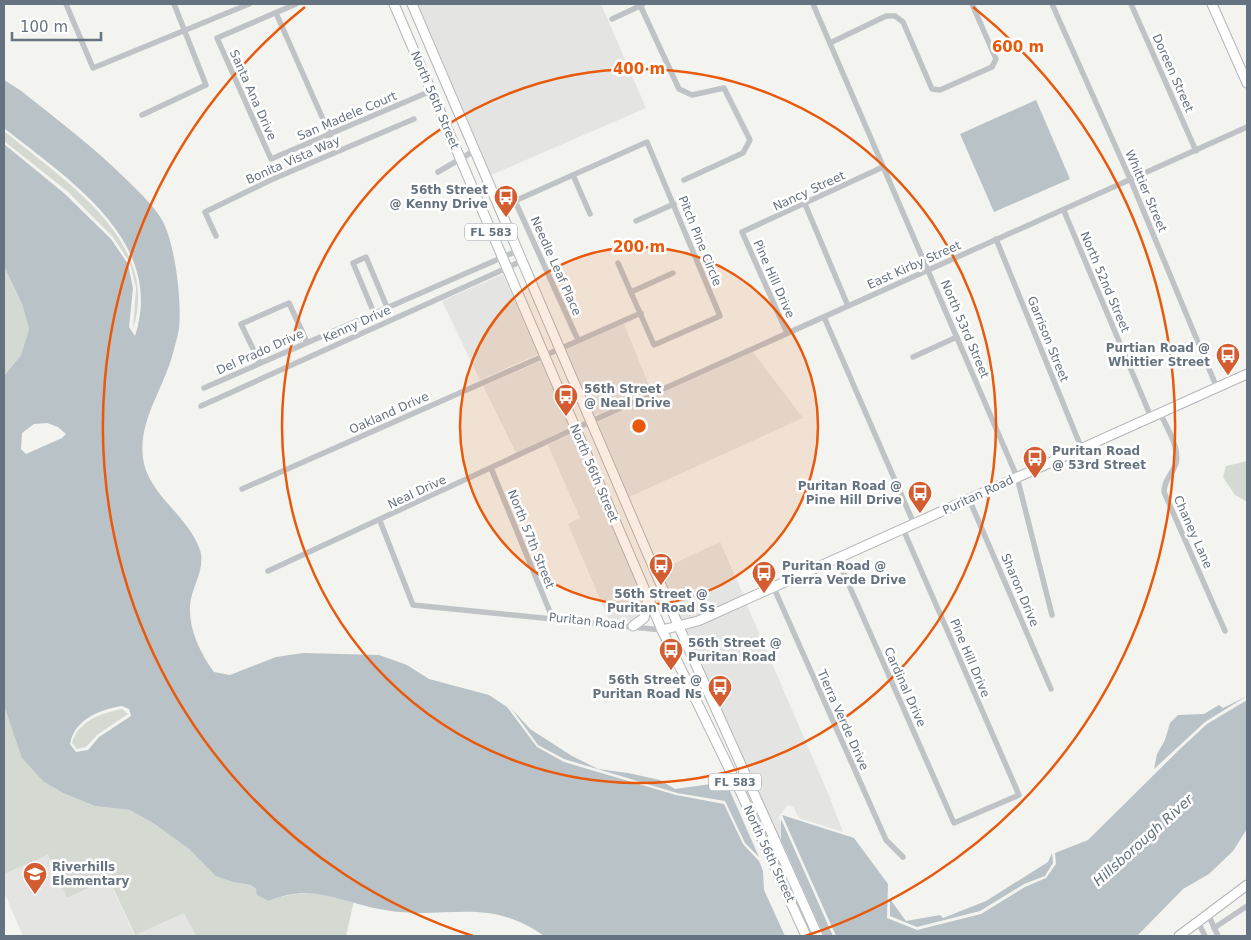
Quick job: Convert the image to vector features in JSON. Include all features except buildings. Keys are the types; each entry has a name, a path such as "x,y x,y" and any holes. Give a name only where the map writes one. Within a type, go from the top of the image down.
{"main road":[{"name":"North 56th Street","path":"394,4 574,429 662,630 806,936"},
{"name":"North 56th Street","path":"412,4 679,627 818,936"},
{"path":"1212,4 1244,64 1247,83"},
{"name":"Puritan Road","path":"662,630 698,622 773,586 1247,374"},
{"path":"613,517 629,509"},
{"path":"633,626 644,618 648,598"},
{"path":"729,770 741,764"},
{"path":"1179,936 1247,885"}],"street":[{"path":"66,4 93,68 249,4"},
{"path":"142,115 206,85 174,4"},
{"path":"296,4 276,13 330,135"},
{"path":"612,19 642,4 679,89 692,95 724,88 750,140 744,153 684,180"},
{"name":"North 53rd Street","path":"813,4 929,268 1017,477 1052,615"},
{"path":"830,42 886,16 895,16 902,22 932,89 940,90 992,67 996,59 972,4"},
{"name":"Whittier Street","path":"1052,4 1131,181 1217,388"},
{"name":"Doreen Street","path":"1132,4 1196,150"},
{"name":"Santa Ana Drive","path":"271,159 217,38 276,13"},
{"name":"San Madele Court","path":"271,159 431,91"},
{"name":"Bonita Vista Way","path":"216,236 205,212 273,179 414,119"},
{"name":"East Kirby Street","path":"574,429 929,268 1131,181 1247,127"},
{"name":"Pitch Pine Circle","path":"499,208 648,142 720,316 654,345 641,313"},
{"path":"438,172 459,158 474,151"},
{"name":"Nancy Street","path":"742,232 883,167"},
{"path":"573,175 590,214"},
{"name":"Needle Leaf Place","path":"515,201 578,340"},
{"path":"636,221 674,204"},
{"path":"805,204 848,306"},
{"name":"North 52nd Street","path":"1064,211 1151,417"},
{"name":"Pine Hill Drive","path":"742,232 787,333"},
{"name":"Garrison Street","path":"996,239 1082,447"},
{"name":"Del Prado Drive","path":"204,388 518,251"},
{"path":"374,313 353,263 366,257 388,307"},
{"name":"Kenny Drive","path":"201,406 522,261"},
{"path":"559,349 641,313 618,263"},
{"path":"631,292 673,273"},
{"path":"260,363 241,324 289,303 307,342"},
{"path":"824,317 914,524"},
{"path":"913,357 957,337"},
{"name":"Oakland Drive","path":"242,489 559,349"},
{"name":"Chaney Lane","path":"1160,413 1176,451 1177,461 1164,482 1164,492 1225,631"},
{"name":"Neal Drive","path":"268,571 380,521 574,429"},
{"name":"North 57th Street","path":"492,468 552,617"},
{"name":"Sharon Drive","path":"969,499 1051,689"},
{"name":"Puritan Road","path":"380,521 413,605 552,617 662,630"},
{"name":"Pine Hill Drive","path":"903,529 1019,795 954,823"},
{"name":"Cardinal Drive","path":"837,558 954,823"},
{"name":"Tierra Verde Drive","path":"773,586 886,840 903,857"},
{"path":"1214,928 1247,906"},
{"path":"1203,918 1214,928 1218,936"},
{"path":"1203,918 1205,936"}],"shaded area":[{"path":"418,4 601,4 646,108 491,175"},
{"path":"4,131 78,192 101,215 120,240 133,268 138,297 133,329 136,288 130,263 113,237 67,191 4,141"},
{"path":"4,266 22,304 29,329 21,355 4,376"},
{"path":"503,274 538,354 480,380 442,301"},
{"path":"624,324 651,390 594,416 566,349"},
{"path":"753,352 803,418 629,497 597,422"},
{"path":"541,361 570,427 516,453 483,386"},
{"path":"573,433 645,598 642,615 634,621 609,620 568,524 580,518 548,445"},
{"path":"1247,461 1247,502 1235,495 1223,477 1226,466"},
{"path":"720,542 744,596 697,618 682,622 660,570"},
{"path":"746,603 843,832 799,818 793,807 788,805 779,816 782,829 781,840 763,806 685,629"},
{"path":"4,705 44,782 63,793 95,806 130,810 156,825 189,849 216,875 233,882 251,885 269,901 290,895 322,894 354,901 346,936 196,936 184,913 135,935 109,879 67,898 48,855 4,874"},
{"path":"122,709 128,714 97,735 86,747 77,749 72,743 79,729 91,719"},
{"name":"Riverhills Elementary","path":"48,855 67,898 109,880 134,935 185,912 196,936 23,936 4,892 4,874"}],"water":[{"path":"4,80 20,90 63,124 117,170 151,205 167,230 176,272 180,317 179,328 169,366 144,431 142,444 143,458 146,471 152,483 187,526 200,550 200,571 190,606 191,624 196,641 214,672 230,675 276,657 303,653 379,655 407,665 429,679 489,695 507,707 537,747 564,762 676,795 724,804 743,844 759,861 763,871 764,890 785,936 544,936 504,916 484,913 407,913 369,907 327,896 300,893 269,901 257,895 256,889 251,885 233,882 216,876 189,849 156,825 130,810 95,806 63,793 44,782 22,758 4,705 4,376 21,355 29,329 22,304 4,266 4,144 65,194 111,239 128,264 133,288 129,327 135,336 141,302 137,271 124,242 105,216 82,191 4,128","holes":["47,423 58,427 66,434 62,438 26,454 21,449 22,433 34,424","122,706 129,709 131,716 99,737 88,750 76,752 70,744 77,728 89,717 97,713"]},
{"path":"1036,100 1070,179 994,212 960,134"},
{"path":"1247,696 1205,722 1154,769 1157,754 1165,740 1170,723 1178,715 1204,714 1219,705 1223,708"},
{"name":"Hillsborough River","path":"1247,700 1247,829 1233,851 1209,874 1183,889 1137,936 836,936 782,815 854,838 888,884 887,918 917,930 981,914 1025,887 1046,878 1056,864 1055,853 1088,840 1207,724"},
{"path":"511,708 530,729 572,756 598,769 660,780 675,789 726,782 759,857 745,843 725,801 677,793 564,759 538,745"},
{"path":"781,819 833,936 824,936 781,840"},
{"path":"1052,853 1053,863 1045,876 1024,884 980,911 917,927 890,916 890,899 906,921 940,915 943,918 986,901 1048,862"}],"place":[{"name":"56th Street @ Kenny Drive","path":"506,218"},
{"name":"Purtian Road @ Whittier Street","path":"1228,376"},
{"name":"56th Street @ Neal Drive","path":"566,417"},
{"name":"Puritan Road @ 53rd Street","path":"1035,479"},
{"name":"Puritan Road @ Pine Hill Drive","path":"920,514"},
{"name":"56th Street @ Puritan Road Ss","path":"661,586"},
{"name":"Puritan Road @ Tierra Verde Drive","path":"764,594"},
{"name":"56th Street @ Puritan Road","path":"671,671"},
{"name":"56th Street @ Puritan Road Ns","path":"720,708"},
{"name":"Riverhills Elementary","path":"35,895"}]}
